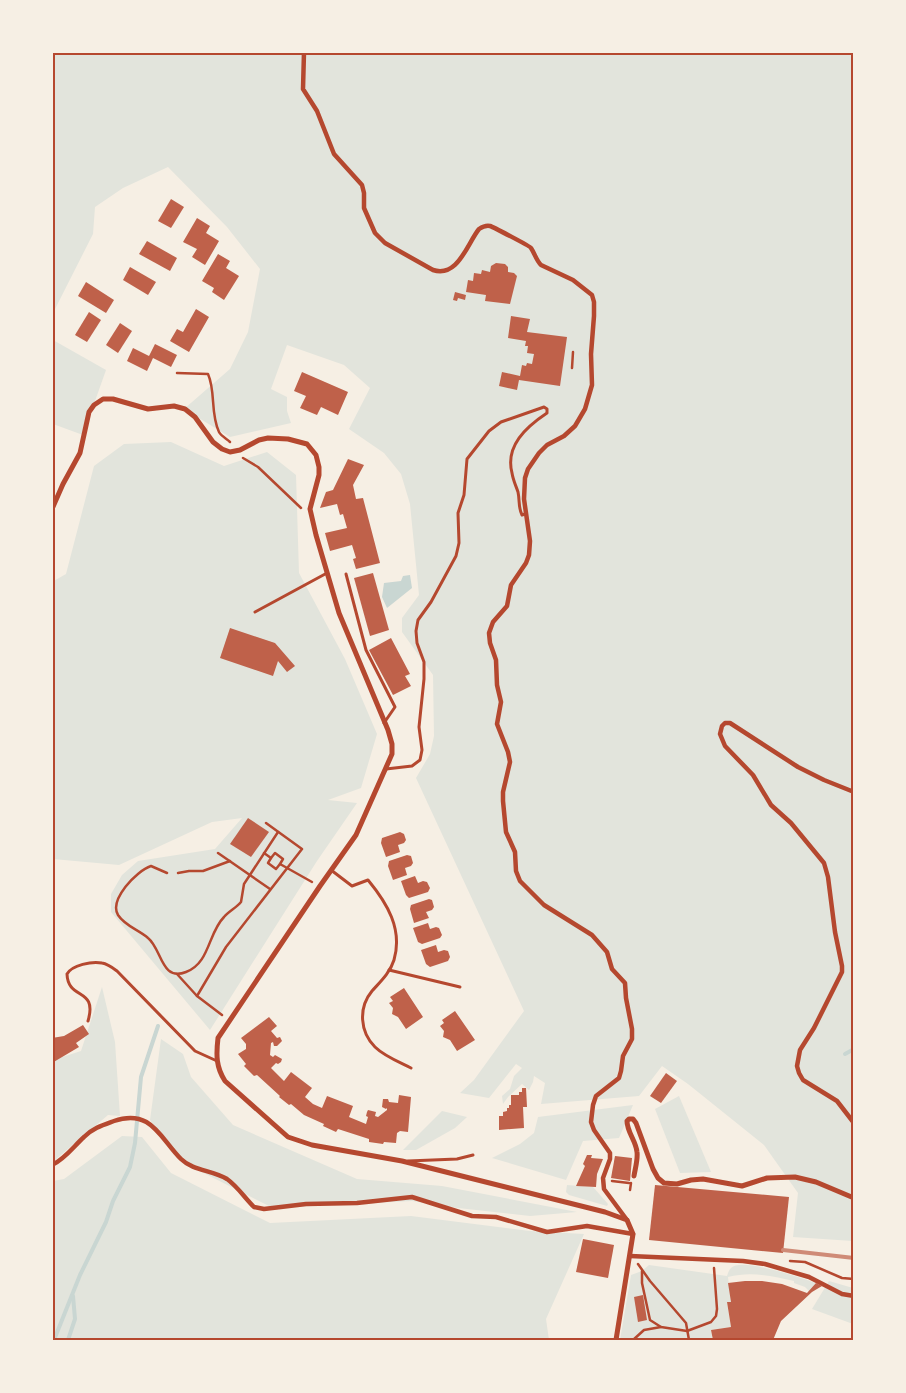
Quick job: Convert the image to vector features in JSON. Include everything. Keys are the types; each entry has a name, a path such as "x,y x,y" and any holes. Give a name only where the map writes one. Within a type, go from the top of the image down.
{"street":[{"path":"304,52 303,88 316,111 334,154 362,185 364,210 375,233 383,242 433,270 441,271 450,268 460,259 479,230 490,226 527,245 532,249 537,261 541,265 573,280 592,295 594,302 591,354 592,385 588,402 581,417 572,428 544,448 531,463 525,478 525,514 530,541 529,554 526,563 511,585 508,606 493,622 489,633 490,643 496,660 497,685 501,702 497,724 510,760 503,795 506,830 515,852 516,874 522,883 547,907 592,935 606,951 610,967 624,983 633,1035 623,1056 619,1078 596,1096 592,1108 591,1122 593,1129 610,1153 610,1159 603,1178 604,1189 627,1220 633,1234 616,1340"},
{"path":"52,509 80,453 90,412 100,400 113,399 148,409 174,406 185,409 195,417 213,442 222,449 234,452 259,440 268,438 288,439 307,444 316,455 319,475 310,508 316,535 328,572 338,613 384,723 392,744 392,754 356,835 218,1038 217,1061 219,1072 225,1081 288,1137 312,1145 402,1161 605,1212 627,1220"},
{"path":"854,792 798,767 730,724 725,723 722,726 720,737 725,746 755,778 769,802 791,823 819,856 827,870 842,972 814,1028 800,1050 798,1066 799,1074 803,1080 838,1102 854,1123"},
{"path":"52,1165 60,1160 91,1130 127,1117 145,1120 166,1140 182,1160 194,1167 227,1180 254,1207 259,1209 264,1210 306,1204 376,1202 412,1197 472,1216 496,1218 547,1232 587,1226 633,1234"},
{"path":"634,1176 637,1151 627,1126 629,1119 636,1123 657,1177 666,1183 674,1184 706,1179 742,1186 767,1178 795,1177 816,1182 854,1198"},
{"path":"630,1256 743,1261 780,1268 814,1279 842,1294 854,1296"}],"lane":[{"path":"386,769 412,766 420,760 422,750 419,727 424,662 417,644 416,631 418,620 431,602 456,556 459,543 458,513 464,495 467,459 490,431 501,422 544,407 547,409 547,413 522,433 511,454 511,472 518,492 519,508 522,515 525,514"},
{"path":"255,612 328,572"},
{"path":"346,574 366,650 395,707 384,723"},
{"path":"332,870 352,886 368,880 388,907 392,917 396,939 393,961 389,970 367,999 362,1023 368,1038 379,1051 411,1068"},
{"path":"88,1021 92,1011 91,1005 70,986 67,974 70,969 84,965 94,963 106,964 117,971 195,1051 217,1061"},
{"path":"389,970 460,987"},
{"path":"402,1161 457,1159 473,1155"}],"path":[{"path":"572,368 573,352"},
{"path":"177,373 208,374 212,384 213,409 219,433 240,450"},
{"path":"234,452 258,467 288,494 300,508 310,508"},
{"path":"197,996 226,948 302,849 266,823"},
{"path":"167,873 151,866 144,868 125,888 116,903 116,909 119,917 133,929 149,938 164,966 170,972 177,974 190,971 206,955 217,926 241,902 244,884 249,874 278,832"},
{"path":"218,853 270,889"},
{"path":"264,853 271,858"},
{"path":"275,853 283,859 276,869 268,863 271,858 275,853"},
{"path":"178,873 203,871 230,861"},
{"path":"280,864 320,886"},
{"path":"177,974 197,996 230,1020"},
{"path":"630,1190 634,1176"},
{"path":"608,1182 631,1183"},
{"path":"689,1340 688,1331 686,1323 642,1271 642,1283 650,1320 661,1326 688,1331 711,1322 716,1316 714,1260"},
{"path":"633,1340 644,1330 661,1326"}],"shaded area":[{"path":"53,53 853,53 853,1241 793,1237 798,1193 764,1145 688,1084 662,1066 639,1096 541,1104 545,1083 534,1076 529,1090 522,1084 503,1104 502,1096 510,1089 514,1076 522,1068 516,1064 489,1098 460,1093 474,1080 524,1011 416,778 430,754 434,736 433,675 402,632 402,618 419,595 410,504 401,474 384,453 349,429 370,388 344,365 287,345 271,389 287,397 287,411 291,423 230,437 184,409 230,369 248,332 260,269 227,227 168,167 123,188 95,207 93,234 53,313"},
{"path":"53,340 106,370 83,435 53,424"},
{"path":"171,442 224,466 267,452 296,475 299,573 345,659 377,734 361,788 328,800 357,803 317,861 210,1030 111,912 111,894 122,875 138,861 215,849 242,818 212,822 119,865 53,859 52,582 66,574 94,466 124,444"},
{"path":"410,575 412,588 387,608 382,597 384,583 401,581 403,576"},
{"path":"102,987 115,1042 120,1116 108,1115 53,1160 53,1060 81,1051"},
{"path":"161,1039 183,1054 191,1077 233,1125 357,1179 442,1186 577,1212 530,1216 412,1201 273,1208 182,1162 150,1120"},
{"path":"679,1096 711,1172 680,1173 655,1109"},
{"path":"633,1105 619,1138 583,1141 566,1180 492,1158 520,1144 534,1133 538,1117"},
{"path":"442,1111 467,1117 455,1128 416,1150 403,1150"},
{"path":"122,1136 142,1137 171,1173 270,1223 411,1216 530,1231 584,1234 546,1319 549,1340 53,1340 53,1181 64,1179"},
{"path":"567,1185 593,1187 608,1204 607,1206 569,1195 566,1192"},
{"path":"649,1265 727,1276 731,1268 737,1265 747,1265 785,1273 816,1283 809,1291 805,1287 794,1283 794,1281 770,1276 745,1274 728,1277 731,1302 727,1303 731,1327 711,1330 713,1340 620,1340 631,1275 642,1271"},
{"path":"829,1281 853,1288 853,1324 812,1309"}],"building":[{"path":"171,199 184,207 171,228 158,221"},
{"path":"197,218 210,226 206,233 219,241 205,265 192,257 197,249 183,242"},
{"path":"147,241 177,258 170,271 139,254"},
{"path":"218,254 230,261 226,268 239,276 224,300 212,292 214,288 202,281"},
{"path":"496,263 505,264 508,267 508,272 514,273 517,276 510,304 485,301 486,295 466,292 468,280 473,281 474,273 481,274 482,270 490,272 491,266"},
{"path":"130,267 156,282 148,295 123,280"},
{"path":"86,282 114,300 106,313 78,296"},
{"path":"455,292 466,295 465,300 458,298 457,301 453,300"},
{"path":"196,309 209,317 189,352 170,341 177,329 183,332"},
{"path":"89,312 101,320 87,342 75,335"},
{"path":"511,316 530,319 527,332 567,337 560,386 519,380 517,390 499,386 502,372 520,376 522,365 532,364 534,354 527,353 528,346 525,346 526,341 508,338"},
{"path":"120,323 132,331 118,353 106,345"},
{"path":"155,344 177,355 171,367 153,358 147,371 127,361 133,348 149,356"},
{"path":"302,372 348,392 338,415 321,407 317,415 300,408 306,396 294,391"},
{"path":"348,459 364,465 353,485 356,499 363,498 380,563 356,569 353,559 356,558 352,545 330,551 325,533 347,528 343,514 340,515 337,504 320,508 326,492 333,490"},
{"path":"373,573 389,630 370,636 354,578"},
{"path":"230,628 275,643 295,666 287,672 278,661 273,676 220,658"},
{"path":"391,638 410,674 405,676 411,686 393,695 369,650"},
{"path":"248,818 269,832 251,857 230,844"},
{"path":"400,832 404,834 406,840 398,845 400,852 386,857 381,843 382,838"},
{"path":"407,855 411,856 413,863 405,868 407,875 393,880 388,866 389,861"},
{"path":"415,876 418,883 427,882 430,888 428,892 409,898 401,881"},
{"path":"429,899 432,900 434,907 426,912 429,918 414,923 410,909 411,905"},
{"path":"428,923 430,929 439,928 442,935 440,938 422,944 418,942 413,928"},
{"path":"436,945 438,952 448,951 450,957 448,961 430,967 426,964 421,950"},
{"path":"404,988 423,1017 406,1029 398,1017 392,1014 393,1008 389,1003 393,1001 390,997"},
{"path":"455,1011 475,1040 457,1051 450,1040 443,1037 444,1031 440,1026 444,1023 442,1020"},
{"path":"269,1017 277,1026 271,1031 277,1038 280,1037 282,1041 277,1046 274,1046 273,1042 271,1043 270,1055 273,1057 275,1055 282,1059 281,1062 276,1063 271,1068 284,1081 291,1072 312,1088 305,1097 313,1104 322,1108 327,1096 353,1106 349,1117 366,1124 368,1110 376,1112 375,1116 378,1117 387,1110 387,1108 382,1107 383,1099 398,1103 399,1095 411,1097 408,1132 400,1131 397,1133 396,1143 369,1142 369,1139 338,1129 336,1132 323,1126 324,1124 304,1115 279,1097 257,1075 254,1076 244,1066 246,1064 238,1054 246,1049 246,1044 241,1038"},
{"path":"83,1025 89,1034 76,1043 79,1047 52,1063 52,1038 64,1036"},
{"path":"666,1073 677,1081 661,1103 650,1096"},
{"path":"522,1088 526,1088 527,1107 523,1107 524,1128 499,1130 499,1116 503,1116 503,1112 507,1111 509,1105 511,1105 511,1095 519,1095 519,1092 522,1092"},
{"path":"587,1155 592,1155 591,1158 603,1159 597,1174 596,1187 576,1186 585,1166 583,1164"},
{"path":"615,1156 632,1158 630,1181 611,1178"},
{"path":"655,1185 789,1197 783,1253 649,1240"},
{"path":"583,1239 614,1245 608,1278 576,1272"},
{"path":"745,1281 782,1284 807,1293 816,1283 822,1286 812,1292 781,1321 773,1340 713,1340 711,1330 731,1327 727,1302 731,1302 728,1283"},
{"path":"643,1295 647,1320 638,1322 634,1297"}],"waterway":[{"path":"54,1340 80,1275 130,1167 135,1143 141,1077 158,1026"},
{"path":"845,1054 854,1049"},
{"path":"68,1340 75,1319 73,1296"}],"railway":[{"path":"783,1250 854,1258"}]}
